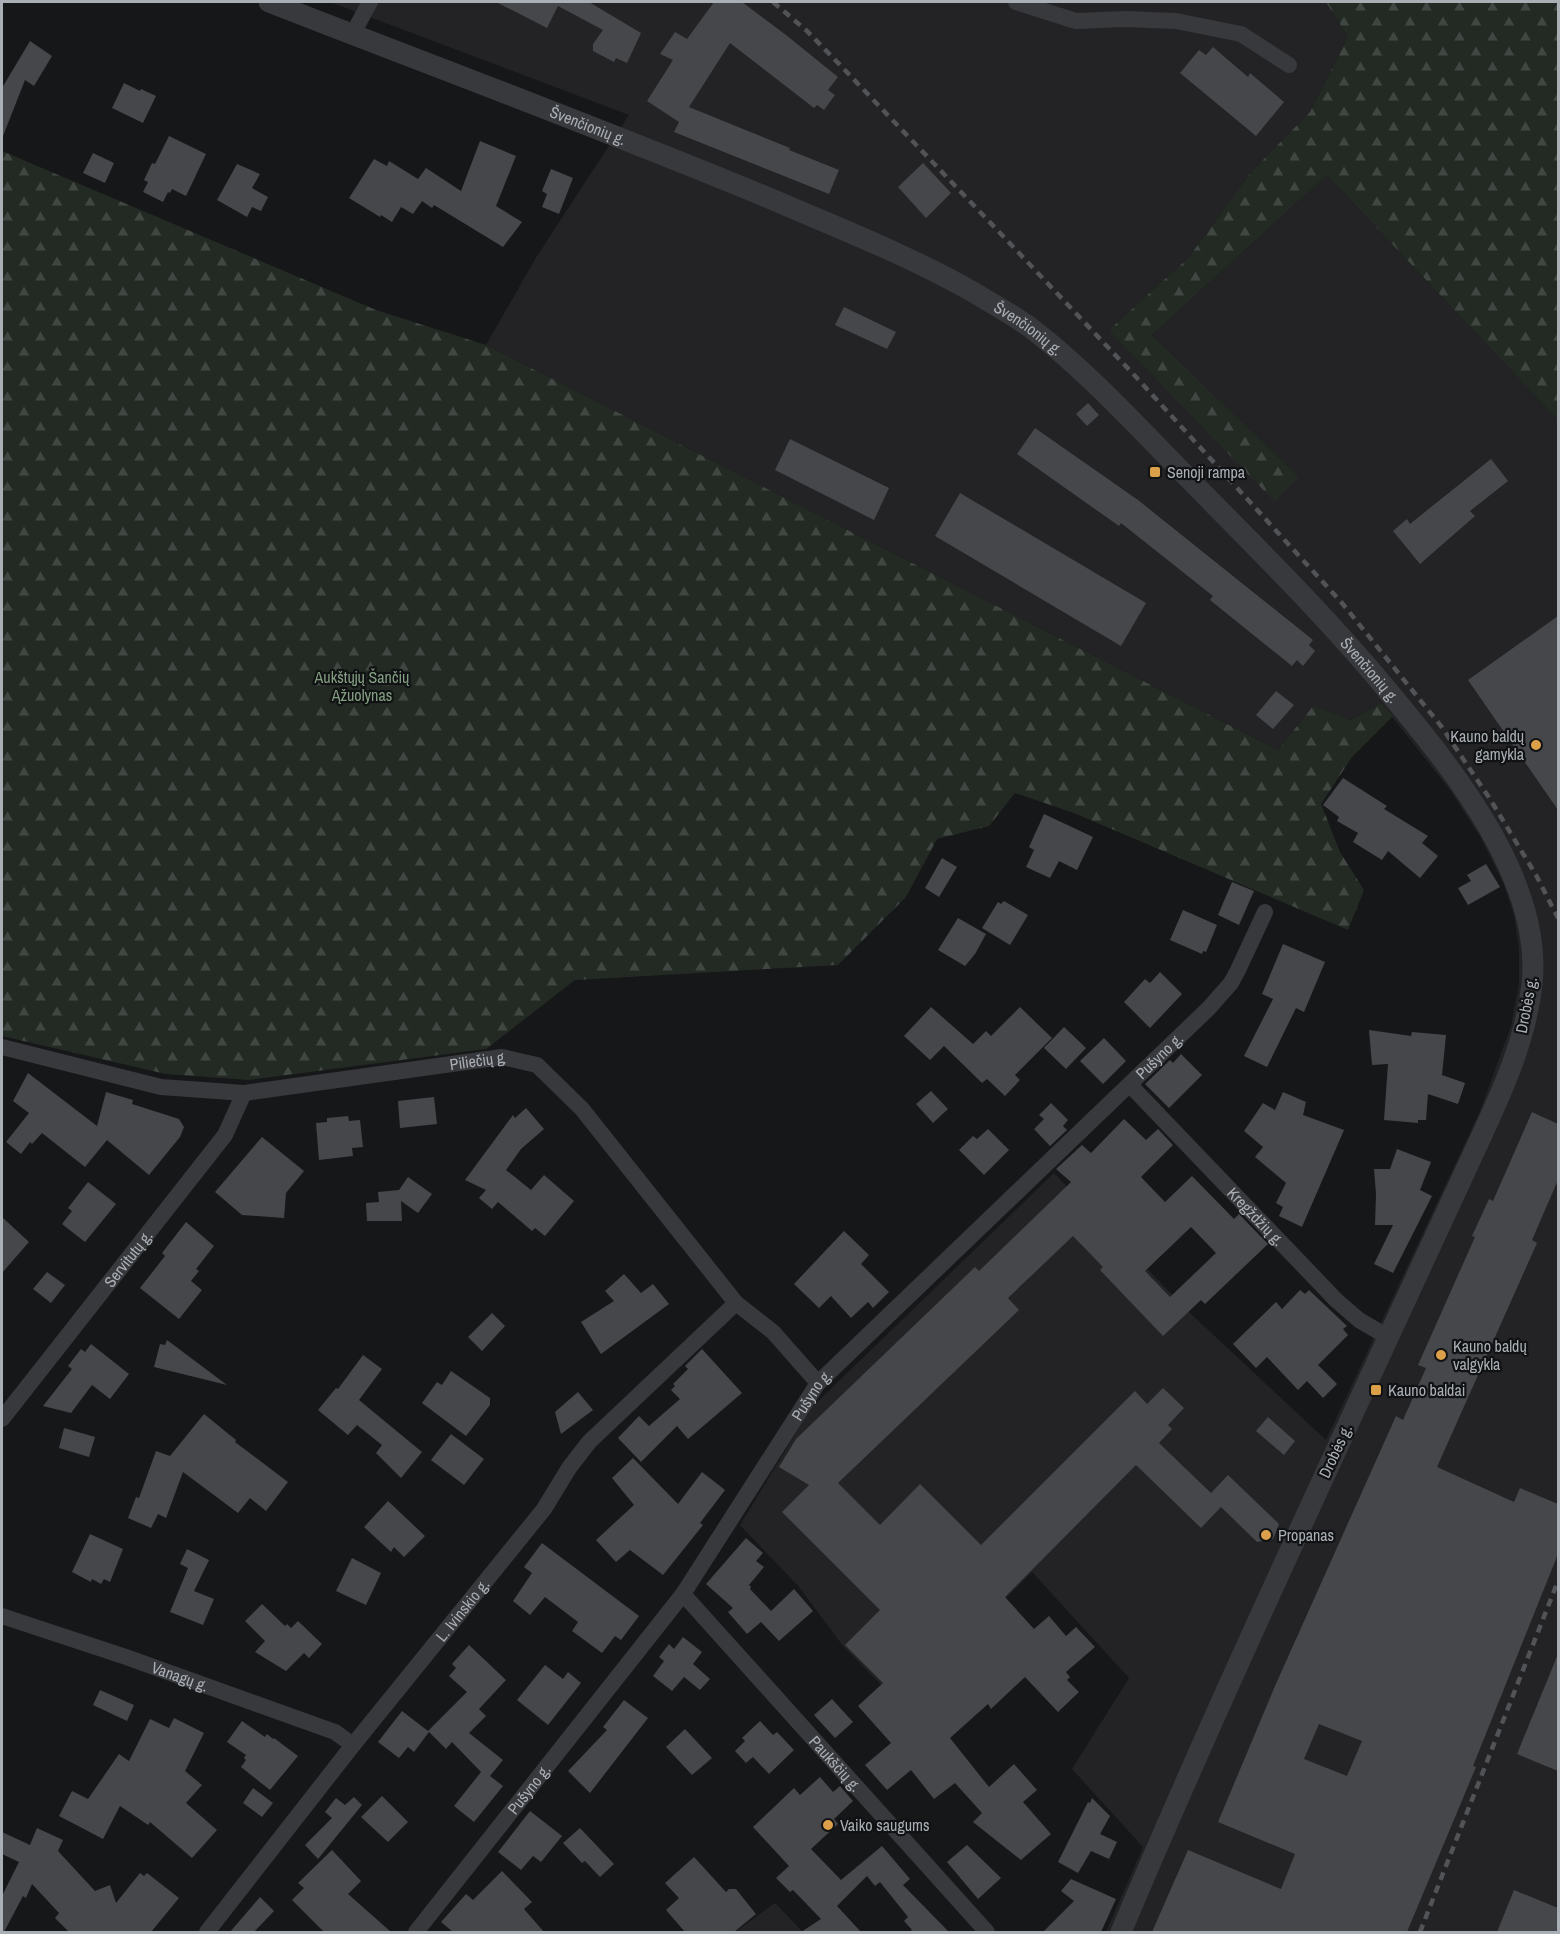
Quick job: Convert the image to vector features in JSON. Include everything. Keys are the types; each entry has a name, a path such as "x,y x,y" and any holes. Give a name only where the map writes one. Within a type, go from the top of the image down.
{"street":[{"name":"Švenčionių g.","path":"269,2 700,170 914,260 1030,327 1109,396 1327,620 1444,759 1479,812 1512,875 1522,901 1530,935 1533,964"},
{"path":"352,35 370,2"},
{"path":"1016,2 1076,21 1125,19 1176,21 1241,34 1289,65"},
{"name":"Pušyno g.","path":"416,1932 682,1594 818,1383 1209,1008 1231,983 1265,912"},
{"name":"Drobės g.","path":"1121,1932 1158,1844 1307,1512 1502,1092 1526,1019 1532,989 1533,964"},
{"name":"Piliečių g.","path":"2,1047 161,1087 244,1093 502,1058 537,1065 582,1109 736,1303 774,1332 818,1383"},
{"name":"Kregždžių g.","path":"1130,1085 1336,1300 1375,1331 1388,1337"},
{"name":"Servitutų g.","path":"2,1419 225,1135 244,1093"},
{"name":"L. Ivinskio g.","path":"207,1932 353,1745 544,1509 569,1468 589,1442 736,1303"},
{"name":"Paukščių g.","path":"682,1594 987,1932"},
{"name":"Vanagų g.","path":"2,1616 126,1657 335,1732 353,1745"}],"shaded area":[{"path":"330,2 1326,2 1348,37 1310,112 1251,172 1189,257 1109,330 1299,477 1152,335 1327,175 1558,420 1558,1932 1106,1932 1143,1847 1072,1769 1129,1678 1032,1572 900,1704 843,1646 799,1587 740,1525 811,1408 1054,1173 1190,1313 1326,1440 1480,1111 1511,1026 1519,984 1519,949 1514,915 1504,885 1481,838 1450,790 1381,703 1351,720 1313,706 1278,750 486,345 537,256 629,115"},
{"path":"775,1903 803,1932 735,1932"}],"green space":[{"path":"1326,2 1558,2 1558,420 1327,175 1152,335 1299,477 1274,501 1109,330 1189,257 1251,172 1310,112 1348,37"},
{"name":"Aukštųjų Šančių Ąžuolynas","path":"2,151 376,310 486,345 1278,750 1313,706 1351,720 1381,703 1393,716 1352,757 1321,804 1340,852 1364,890 1348,930 1074,813 1015,793 989,826 937,839 906,897 838,965 575,980 486,1049 249,1080 166,1074 2,1036"}],"building":[{"path":"496,2 589,2 641,33 627,63 616,58 614,62 593,51 593,44 603,30 558,6 547,28"},
{"path":"714,2 742,2 786,35 838,77 828,90 835,95 824,110 817,105 814,108 730,43 689,107 839,170 829,194 674,132 679,122 647,101 673,60 660,54 675,32 687,39"},
{"path":"30,41 52,56 34,86 25,80 2,136 2,88"},
{"path":"1213,47 1248,77 1250,73 1284,102 1256,136 1180,73 1199,50 1206,55"},
{"path":"124,83 156,96 143,123 112,108"},
{"path":"169,136 206,154 186,196 172,189 163,202 143,192 148,182 144,180"},
{"path":"480,141 516,156 496,206 522,222 503,247 434,205 432,208 422,201 413,214 401,207 392,222 349,198 374,159 387,166 389,161 418,179 426,168 461,191"},
{"path":"93,153 114,163 105,183 83,173"},
{"path":"923,163 951,193 926,218 898,187"},
{"path":"237,164 260,174 252,188 268,197 261,211 252,207 247,217 217,200"},
{"path":"551,169 573,178 559,214 542,207 547,194 542,191"},
{"path":"844,307 896,332 887,349 835,325"},
{"path":"1088,403 1099,415 1087,426 1076,414"},
{"path":"1035,428 1138,500 1313,640 1309,645 1315,651 1303,666 1297,660 1292,666 1210,600 1213,596 1121,523 1119,526 1017,454"},
{"path":"790,439 889,488 874,520 775,470"},
{"path":"1491,459 1508,481 1470,511 1475,516 1420,564 1393,531 1407,519 1410,524"},
{"path":"960,493 1146,603 1121,646 935,536"},
{"name":"Kauno baldų gamykla","path":"1558,616 1558,810 1468,680"},
{"path":"1276,691 1294,705 1273,729 1256,715"},
{"path":"1343,778 1387,806 1384,809 1428,836 1422,843 1438,856 1420,878 1388,851 1382,860 1353,842 1358,833 1337,821 1339,817 1323,805"},
{"path":"1044,814 1093,837 1077,870 1059,861 1050,878 1026,867 1034,850 1029,847"},
{"path":"942,858 957,867 939,897 925,888"},
{"path":"1486,864 1500,887 1468,905 1458,888 1471,881 1467,875"},
{"path":"1232,882 1254,891 1239,925 1218,915"},
{"path":"1004,901 1028,915 1010,945 982,928 998,902 1001,904"},
{"path":"1183,910 1217,925 1206,952 1203,951 1202,954 1170,940"},
{"path":"958,918 986,934 965,966 938,950"},
{"path":"1283,944 1325,962 1304,1012 1296,1008 1267,1067 1244,1056 1273,999 1262,994"},
{"path":"1160,972 1182,994 1150,1028 1124,1002 1145,979 1150,983"},
{"path":"931,1007 973,1044 986,1031 991,1036 1020,1007 1052,1038 1015,1075 1020,1080 1005,1096 987,1079 982,1083 944,1046 930,1060 904,1036"},
{"path":"1064,1027 1086,1048 1066,1069 1044,1048"},
{"path":"1369,1030 1411,1036 1412,1032 1446,1035 1442,1075 1465,1083 1458,1104 1428,1094 1426,1120 1418,1120 1418,1123 1384,1120 1388,1064 1372,1065"},
{"path":"1104,1038 1126,1061 1103,1084 1080,1061"},
{"path":"1181,1054 1202,1075 1169,1108 1145,1084 1170,1060 1173,1063"},
{"path":"28,1073 97,1126 106,1092 133,1100 132,1104 179,1119 184,1127 180,1137 149,1175 107,1140 85,1167 42,1133 32,1144 30,1142 21,1154 6,1142 29,1113 13,1101"},
{"path":"931,1091 948,1109 933,1123 916,1104"},
{"path":"1283,1092 1306,1102 1303,1115 1344,1130 1302,1227 1279,1216 1283,1207 1276,1203 1286,1183 1255,1157 1263,1147 1244,1131 1263,1103 1275,1110"},
{"path":"434,1097 437,1124 400,1128 398,1101"},
{"path":"1051,1103 1068,1120 1063,1126 1067,1130 1050,1146 1034,1129 1044,1119 1039,1115"},
{"path":"526,1108 544,1129 521,1149 506,1170 531,1190 544,1175 574,1201 545,1236 535,1228 532,1231 498,1202 492,1209 479,1198 486,1190 465,1180 513,1115 515,1118"},
{"path":"1532,1112 1558,1124 1558,1180 1532,1240 1537,1243 1437,1467 1514,1502 1520,1488 1558,1504 1558,1554 1473,1766 1476,1767 1407,1932 1152,1932 1188,1850 1281,1889 1295,1854 1218,1822 1275,1686 1396,1416 1403,1420 1426,1368 1418,1365 1475,1237 1472,1236 1489,1199 1493,1201","holes":["1319,1724 1362,1741 1347,1776 1304,1759"]},
{"path":"348,1116 349,1121 360,1120 363,1147 352,1148 353,1156 319,1160 316,1123 327,1122 327,1118"},
{"path":"1124,1119 1146,1140 1158,1129 1173,1145 1141,1177 1165,1202 1192,1176 1234,1219 1239,1214 1268,1244 1205,1304 1201,1300 1163,1336 1100,1270 1103,1267 1073,1236 1008,1298 1019,1310 838,1483 880,1525 920,1484 981,1545 1135,1391 1147,1404 1163,1388 1184,1408 1168,1425 1172,1429 1159,1443 1211,1493 1228,1475 1279,1524 1273,1539 1257,1542 1221,1507 1201,1528 1136,1465 1005,1597 1034,1629 1049,1616 1066,1636 1076,1627 1095,1647 1066,1672 1070,1677 1067,1680 1079,1692 1058,1712 1025,1677 991,1709 988,1704 950,1738 989,1787 1014,1764 1037,1790 1023,1802 1051,1834 1021,1860 973,1822 982,1813 955,1783 934,1799 911,1770 887,1790 865,1765 891,1743 858,1706 883,1683 845,1645 880,1610 782,1512 809,1485 779,1467 796,1439 975,1267 979,1271 1071,1182 1056,1169 1082,1145 1091,1153","holes":["1191,1227 1216,1253 1170,1297 1145,1271"]},
{"path":"988,1129 1009,1150 984,1175 959,1150 973,1136 977,1139"},
{"path":"262,1137 304,1171 286,1193 284,1218 242,1215 215,1192"},
{"path":"1397,1149 1431,1162 1420,1190 1432,1196 1393,1273 1374,1264 1393,1225 1375,1225 1374,1169 1390,1169"},
{"path":"408,1177 432,1194 418,1213 401,1201 402,1221 367,1221 366,1203 379,1202 378,1192 399,1190"},
{"path":"88,1182 116,1204 85,1242 62,1224 72,1211 68,1208"},
{"path":"2,1217 29,1242 2,1273"},
{"path":"186,1222 214,1246 196,1269 199,1271 191,1281 202,1290 179,1319 140,1288 165,1256 162,1253"},
{"path":"844,1231 869,1255 861,1264 889,1292 873,1308 868,1302 851,1318 831,1296 819,1308 794,1284"},
{"path":"47,1272 65,1285 51,1303 33,1289"},
{"path":"624,1274 641,1293 653,1284 669,1304 601,1354 581,1322 614,1301 605,1291"},
{"path":"1300,1290 1305,1294 1309,1290 1347,1326 1343,1329 1348,1335 1318,1365 1337,1384 1323,1398 1307,1381 1298,1390 1267,1357 1256,1368 1233,1344 1276,1302 1282,1309"},
{"path":"492,1313 505,1326 482,1351 468,1337"},
{"path":"167,1340 227,1385 154,1367 160,1344 165,1345"},
{"path":"91,1344 129,1374 110,1399 92,1385 71,1413 43,1406 72,1369 68,1366 81,1349 85,1352"},
{"path":"702,1349 742,1393 688,1439 677,1426 641,1462 618,1438 639,1416 649,1426 680,1399 671,1390 675,1386 673,1384 688,1369 685,1366"},
{"path":"363,1355 382,1369 359,1400 422,1452 401,1478 376,1453 382,1445 357,1425 348,1435 318,1410 336,1388 338,1389"},
{"path":"451,1371 490,1398 490,1405 466,1436 422,1403 437,1382 442,1385"},
{"path":"578,1392 593,1410 561,1434 555,1412"},
{"path":"204,1414 236,1440 235,1442 288,1482 266,1511 250,1498 238,1513 183,1472 166,1518 158,1514 151,1528 128,1518 136,1497 139,1498 156,1451 170,1456"},
{"path":"1268,1417 1295,1441 1284,1455 1256,1431"},
{"path":"64,1428 95,1437 89,1457 59,1448"},
{"path":"451,1434 484,1459 464,1485 431,1460"},
{"path":"633,1458 678,1504 702,1472 725,1490 700,1523 703,1525 663,1575 630,1550 616,1562 596,1540 634,1505 612,1478"},
{"path":"388,1501 425,1536 404,1557 394,1547 391,1552 364,1527"},
{"path":"90,1534 123,1549 110,1582 104,1579 101,1584 92,1579 91,1582 72,1572"},
{"path":"746,1538 763,1553 756,1561 764,1567 749,1585 750,1589 771,1611 794,1589 813,1611 779,1641 761,1622 747,1634 728,1612 733,1608 706,1584"},
{"path":"542,1543 639,1616 621,1640 615,1636 602,1653 572,1631 578,1622 545,1597 530,1615 513,1601 532,1573 524,1567"},
{"path":"187,1549 209,1560 194,1591 214,1599 203,1625 170,1612 188,1568 180,1564"},
{"path":"352,1558 381,1573 366,1605 336,1591"},
{"path":"262,1604 285,1626 287,1624 291,1628 298,1621 322,1644 309,1658 304,1653 286,1671 255,1652 265,1641 245,1621"},
{"path":"683,1637 702,1652 693,1664 710,1679 700,1690 684,1677 672,1691 653,1676 664,1661 659,1657 669,1644 674,1649"},
{"path":"469,1645 506,1680 479,1709 486,1716 469,1733 503,1760 490,1776 503,1786 474,1822 454,1806 481,1772 452,1742 446,1749 429,1732 414,1752 408,1747 399,1758 378,1742 402,1711 428,1731 467,1692 449,1676 456,1668 452,1664"},
{"path":"1558,1654 1558,1771 1517,1754"},
{"path":"545,1665 563,1679 568,1672 581,1683 548,1725 517,1700"},
{"path":"100,1690 134,1705 127,1721 93,1705"},
{"path":"832,1699 853,1722 835,1738 814,1715"},
{"path":"624,1700 648,1718 590,1793 568,1771 607,1730 603,1727"},
{"path":"174,1718 204,1733 185,1771 202,1785 186,1803 217,1830 192,1858 150,1822 148,1825 120,1806 103,1839 59,1816 72,1791 88,1799 119,1754 129,1761 150,1719 169,1728"},
{"path":"242,1721 265,1737 267,1734 274,1738 298,1756 270,1790 241,1767 246,1760 244,1758 246,1755 227,1742"},
{"path":"760,1721 773,1735 777,1732 794,1750 769,1774 753,1757 746,1763 735,1751 745,1741 742,1738"},
{"path":"685,1729 712,1758 692,1775 666,1747"},
{"path":"820,1777 833,1792 840,1786 853,1801 834,1819 838,1824 811,1849 841,1880 882,1846 910,1879 903,1885 949,1932 909,1932 912,1930 904,1921 908,1917 880,1882 875,1886 867,1876 837,1906 861,1932 801,1932 821,1919 793,1890 790,1892 776,1878 789,1866 753,1827 794,1788 800,1795"},
{"path":"253,1788 273,1803 262,1817 243,1803"},
{"path":"382,1796 408,1822 388,1842 361,1817"},
{"path":"354,1797 362,1805 318,1859 305,1845 332,1818 325,1812 336,1798 345,1805"},
{"path":"1092,1798 1110,1816 1100,1834 1117,1842 1109,1859 1091,1851 1078,1873 1058,1862"},
{"path":"530,1811 562,1836 541,1862 533,1856 521,1870 498,1852"},
{"path":"37,1828 63,1840 58,1851 95,1891 110,1885 116,1903 140,1873 144,1876 147,1873 179,1898 151,1932 69,1932 55,1918 59,1913 32,1884 26,1898 23,1896 2,1932 2,1896 19,1862 2,1854 2,1832 30,1845"},
{"path":"580,1828 614,1864 600,1877 585,1861 582,1863 563,1843"},
{"path":"967,1845 1001,1878 978,1899 947,1862"},
{"path":"332,1850 361,1881 348,1894 391,1932 324,1932 292,1900 304,1888 298,1883"},
{"path":"694,1857 726,1892 729,1889 736,1889 756,1914 734,1932 685,1932 666,1910 679,1898 665,1883"},
{"path":"502,1871 532,1902 524,1909 544,1932 453,1932 441,1922 466,1894 473,1900"},
{"path":"1071,1879 1116,1899 1101,1932 1043,1932 1074,1901 1061,1891"},
{"path":"1514,1890 1558,1908 1558,1932 1497,1932"},
{"path":"260,1897 274,1911 254,1932 230,1932"}],"railway":[{"path":"773,2 807,31 1001,234 1136,377 1342,603 1441,726 1490,799 1536,875 1558,918"},
{"path":"1420,1932 1558,1581"}],"place":[{"name":"Senoji rampa","path":"1155,472"},
{"name":"Kauno baldų gamykla","path":"1536,745"},
{"name":"Kauno baldų valgykla","path":"1441,1355"},
{"name":"Kauno baldai","path":"1376,1390"},
{"name":"Propanas","path":"1266,1535"},
{"name":"Vaiko saugums","path":"828,1825"}]}
